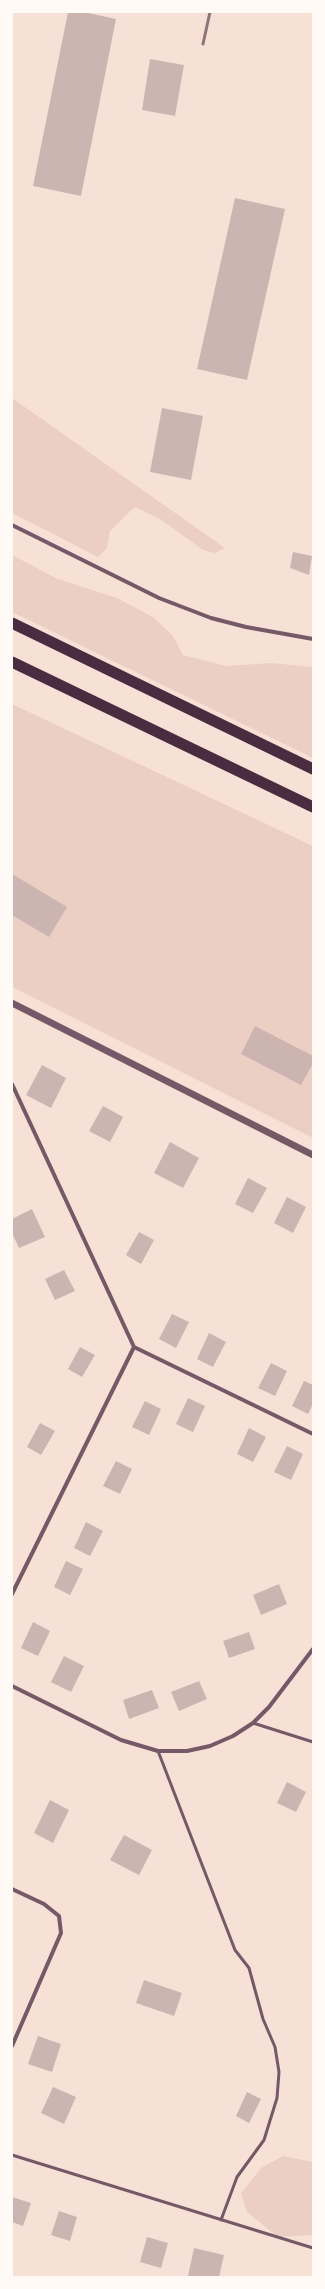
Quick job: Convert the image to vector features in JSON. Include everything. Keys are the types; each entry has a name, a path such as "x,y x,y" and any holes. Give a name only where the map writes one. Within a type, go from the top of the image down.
{"highway":[{"path":"12,623 313,769"},
{"path":"12,662 313,807"}],"street":[{"path":"12,525 159,598 211,618 246,627 313,639"},
{"path":"12,1003 313,1155"},
{"path":"12,1084 134,1347 313,1434"},
{"path":"12,1594 134,1347"},
{"path":"12,1686 121,1740 158,1751 187,1751 210,1746 233,1736 253,1723 269,1707 313,1649"},
{"path":"12,1889 44,1904 59,1916 61,1933 12,2046"}],"lane":[{"path":"253,1723 313,1742"},
{"path":"158,1751 235,1950 249,1968 264,2020 274,2047 279,2072 277,2098 264,2140 237,2177 221,2220"},
{"path":"12,2155 313,2248"}],"shaded area":[{"path":"12,398 225,548 215,553 203,550 160,519 135,507 110,531 107,548 98,557 12,513"},
{"path":"12,555 58,579 117,598 153,617 173,636 183,655 226,666 271,663 313,667 313,758 12,612"},
{"path":"12,704 313,846 313,1138 12,987"},
{"path":"283,2156 313,2162 313,2235 278,2237 247,2212 241,2193 261,2168"}],"building":[{"path":"68,12 84,12 116,19 81,196 33,186"},
{"path":"150,59 184,65 175,116 142,110"},
{"path":"235,198 285,209 247,380 197,369"},
{"path":"162,408 203,416 191,480 150,472"},
{"path":"293,552 312,556 309,575 290,568"},
{"path":"12,874 67,907 49,937 12,915"},
{"path":"255,1026 313,1056 313,1063 301,1085 241,1054"},
{"path":"42,1065 66,1078 51,1108 26,1095"},
{"path":"103,1106 123,1117 110,1142 89,1131"},
{"path":"170,1142 199,1158 183,1188 154,1173"},
{"path":"248,1178 267,1188 253,1213 235,1204"},
{"path":"287,1197 306,1207 293,1233 274,1223"},
{"path":"32,1209 45,1237 19,1248 12,1233 12,1219"},
{"path":"139,1232 154,1240 141,1264 126,1255"},
{"path":"64,1270 75,1291 55,1300 45,1279"},
{"path":"172,1314 189,1322 176,1348 159,1339"},
{"path":"209,1333 226,1342 213,1367 197,1359"},
{"path":"80,1347 95,1355 82,1377 68,1369"},
{"path":"271,1363 287,1371 275,1396 258,1388"},
{"path":"304,1381 313,1385 313,1404 308,1414 292,1406"},
{"path":"188,1398 205,1406 193,1432 176,1424"},
{"path":"145,1401 161,1409 149,1435 132,1427"},
{"path":"40,1423 55,1431 41,1455 27,1447"},
{"path":"249,1428 266,1437 253,1462 237,1454"},
{"path":"287,1446 303,1454 291,1480 274,1472"},
{"path":"116,1461 132,1469 120,1494 103,1486"},
{"path":"86,1522 103,1531 90,1556 74,1548"},
{"path":"66,1561 83,1569 70,1595 54,1587"},
{"path":"279,1584 287,1604 261,1615 253,1595"},
{"path":"33,1622 50,1631 38,1656 21,1648"},
{"path":"249,1632 255,1649 229,1658 223,1641"},
{"path":"64,1656 84,1666 71,1692 51,1682"},
{"path":"199,1681 207,1699 179,1711 171,1692"},
{"path":"152,1690 159,1708 129,1719 123,1700"},
{"path":"287,1782 306,1792 296,1812 277,1803"},
{"path":"50,1800 69,1810 53,1843 34,1833"},
{"path":"124,1835 152,1850 139,1875 110,1860"},
{"path":"144,1980 182,1993 174,2016 136,2003"},
{"path":"38,2036 61,2044 52,2072 28,2064"},
{"path":"53,2087 76,2097 64,2124 41,2113"},
{"path":"247,2092 261,2099 249,2123 236,2116"},
{"path":"12,2197 31,2203 23,2226 12,2222"},
{"path":"59,2211 77,2217 70,2241 51,2235"},
{"path":"147,2237 168,2243 161,2268 140,2262"},
{"path":"194,2248 224,2255 219,2277 188,2276"}],"railway":[{"path":"203,44 210,12"}]}
